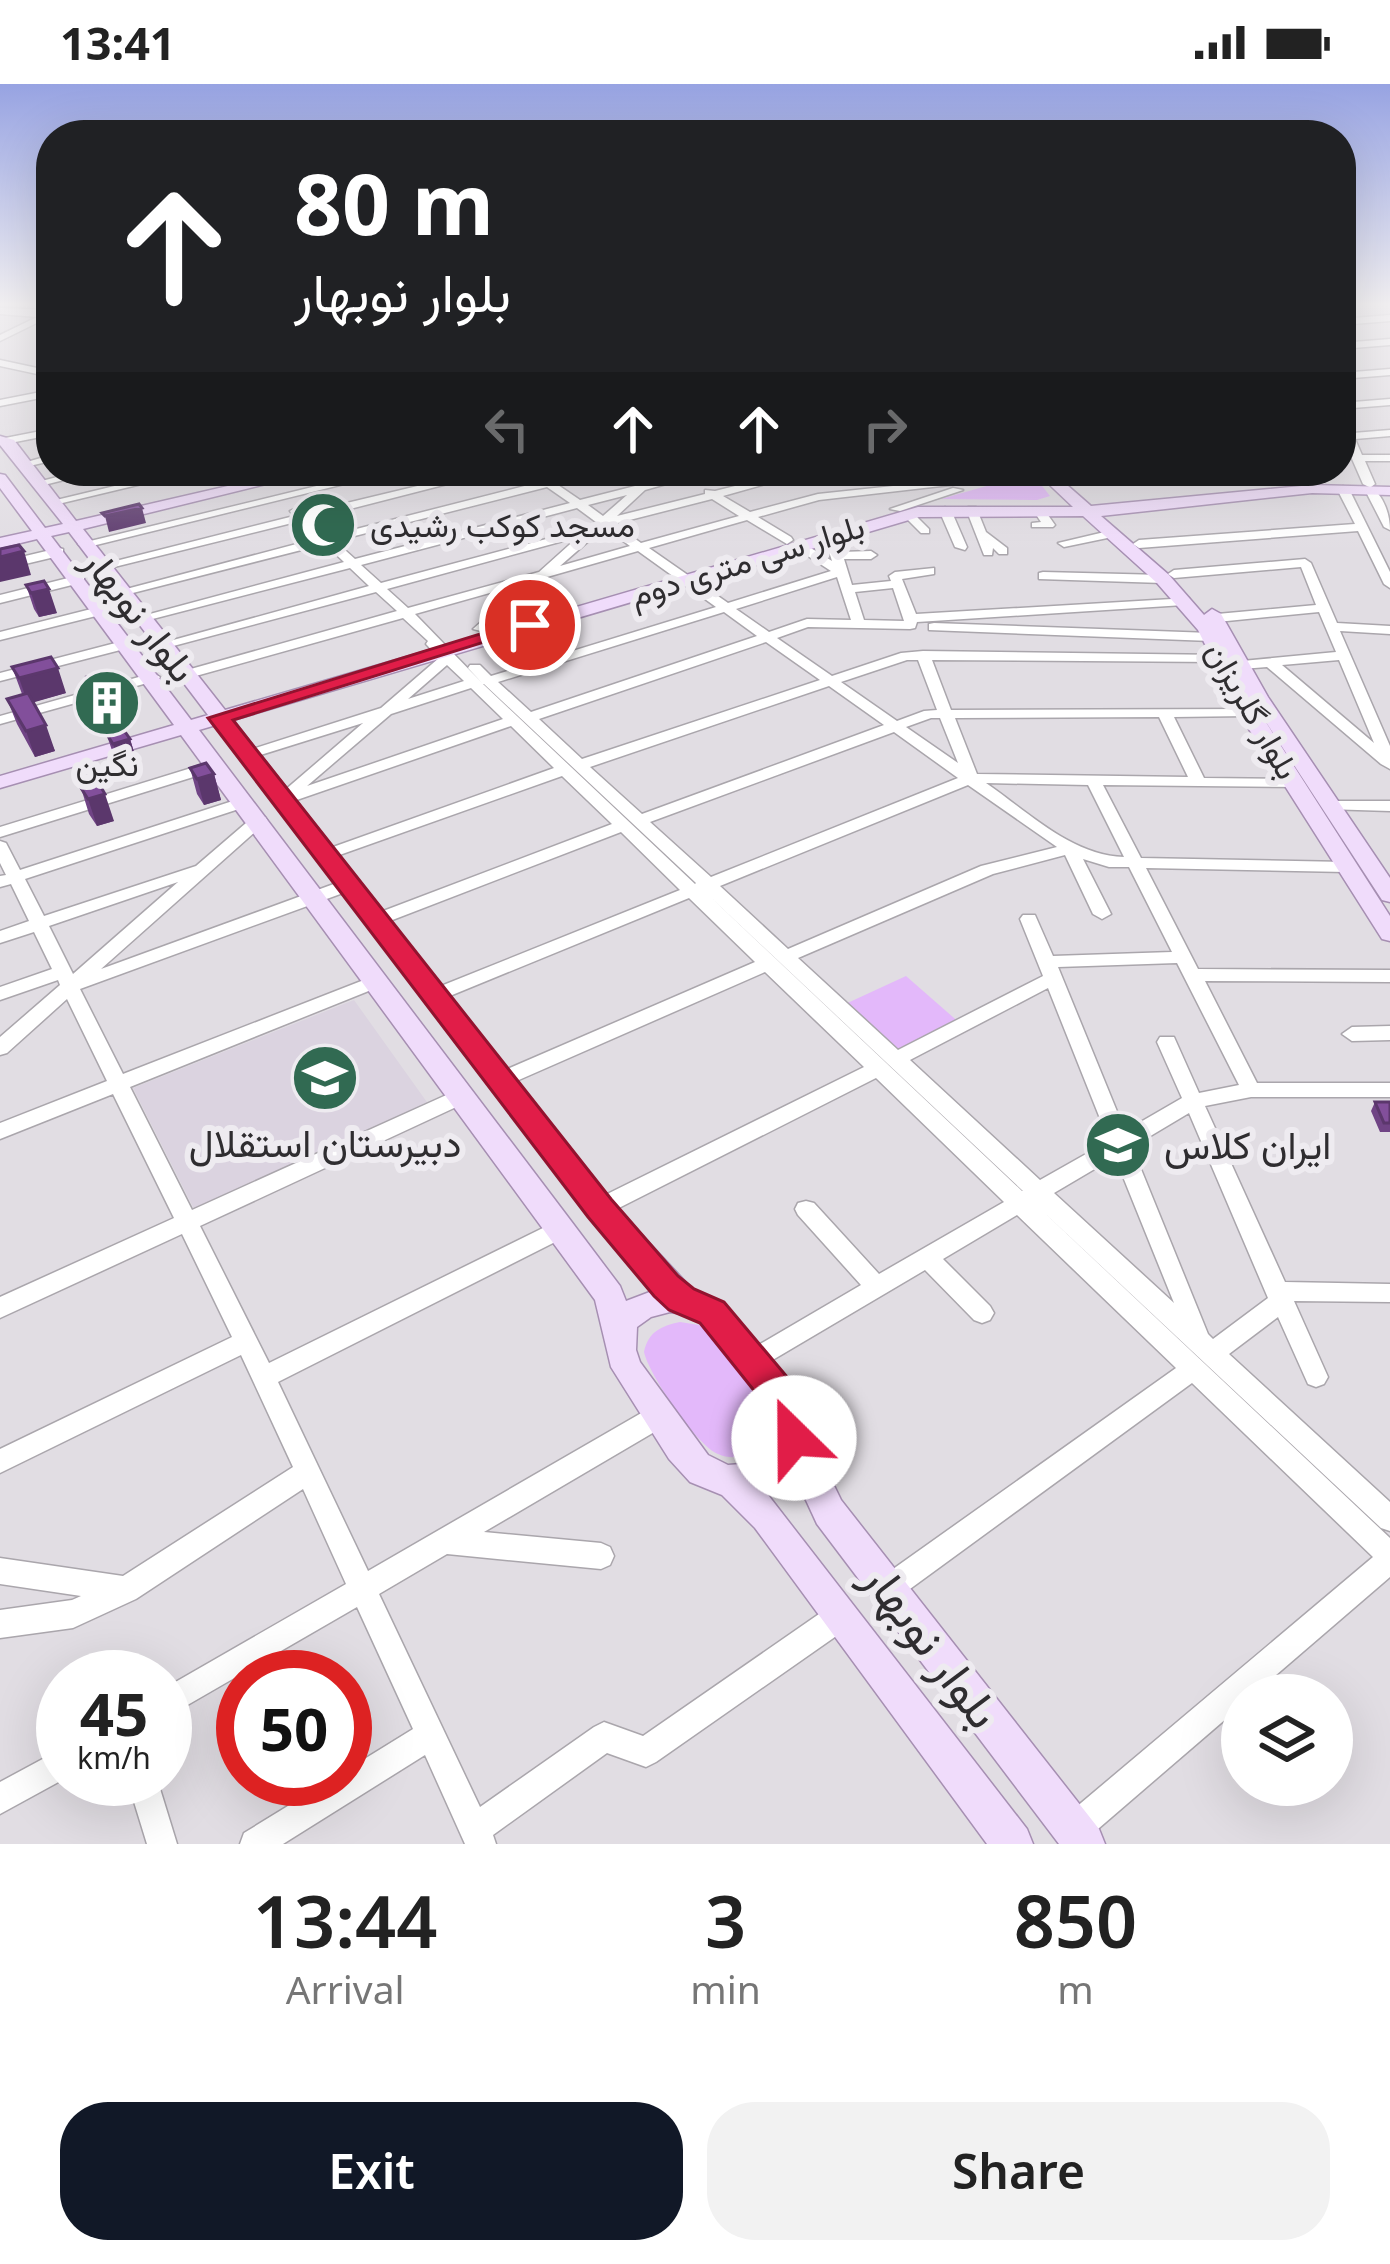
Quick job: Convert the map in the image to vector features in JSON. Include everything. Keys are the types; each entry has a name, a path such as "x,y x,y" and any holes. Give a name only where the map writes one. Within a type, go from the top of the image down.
{"main road":[{"name":"بلوار نوبهار","path":"1,441 36,478"},
{"name":"بلوار نوبهار","path":"2,483 80,579 609,1295 621,1333 620,1359 658,1416 697,1468 732,1482 767,1516 1012,1844"},
{"name":"بلوار نوبهار","path":"42,486 599,1208 682,1299 712,1312 785,1402 794,1438 830,1512 1079,1837"},
{"path":"69,523 208,486"},
{"path":"0,534 41,529 224,486"},
{"path":"1064,486 1099,510"},
{"path":"1073,486 1099,510"},
{"name":"بلوار سی متری دوم","path":"0,782 215,713 902,512 942,496 972,509 1042,515 1315,486"},
{"path":"1042,515 1060,499 1099,510"},
{"name":"بلوار سی متری دوم","path":"792,543 830,536 929,503 1042,515"},
{"name":"بلوار گلریزان","path":"1099,510 1139,544 1242,664 1390,896"},
{"name":"بلوار گلریزان","path":"1099,510 1214,628 1218,658 1248,712 1390,934"},
{"path":"0,543 41,529"},
{"name":"بلوار سی متری دوم","path":"442,648 480,629 679,576"},
{"name":"بلوار سی متری دوم","path":"0,770 186,722"},
{"path":"621,1333 640,1309 682,1299"},
{"path":"732,1482 753,1480 772,1471 794,1438"}],"street":[{"path":"0,403 36,397"},
{"path":"1356,405 1390,402"},
{"path":"1356,435 1390,433"},
{"path":"1,441 36,434"},
{"path":"1356,454 1377,488 1390,527"},
{"path":"1358,458 1390,458"},
{"path":"25,464 36,461"},
{"path":"54,502 125,486"},
{"path":"273,486 632,823 710,884 787,956 1016,1202 1202,1353 1390,1519"},
{"path":"84,544 328,486"},
{"path":"102,566 432,486"},
{"path":"121,592 537,486"},
{"path":"553,486 600,526 768,637 1070,849 1109,862 1346,867"},
{"path":"698,486 841,572"},
{"path":"162,645 751,486"},
{"path":"934,486 962,547"},
{"path":"185,675 818,497 942,496 975,486"},
{"path":"1343,486 1390,584"},
{"path":"141,618 643,487"},
{"path":"480,629 643,487"},
{"path":"972,509 996,551"},
{"path":"1064,543 1099,510"},
{"path":"902,512 925,531"},
{"path":"1042,515 1065,526"},
{"path":"1139,544 1362,526"},
{"path":"830,536 858,622"},
{"path":"0,566 59,552"},
{"path":"836,556 871,555"},
{"path":"1043,576 1168,577 1305,563 1390,764"},
{"path":"910,621 895,576 930,571"},
{"path":"248,755 841,572"},
{"path":"0,599 80,579"},
{"path":"848,589 898,584"},
{"path":"910,621 1184,601"},
{"path":"807,606 807,623"},
{"path":"282,800 807,623 1214,628 1325,608"},
{"path":"0,636 103,610"},
{"path":"1335,627 1390,631"},
{"path":"0,677 128,644"},
{"path":"282,800 385,712 442,648"},
{"path":"923,655 971,778"},
{"path":"1242,664 1345,655"},
{"path":"325,855 906,656 1218,658"},
{"path":"1270,663 1390,764"},
{"path":"0,720 153,677"},
{"path":"376,920 946,712 1248,712"},
{"path":"1164,712 1198,782"},
{"path":"0,832 218,764"},
{"path":"433,996 971,778 1294,784"},
{"path":"1093,780 1251,1090"},
{"path":"1331,806 1390,806"},
{"path":"0,1048 66,979 205,868 252,811"},
{"path":"8,879 252,811"},
{"path":"632,823 691,892 765,965 1039,1189 1202,1353 1390,1558 1079,1837"},
{"path":"0,846 8,879 38,924 264,1377 477,1837 604,1737 646,1752 842,1615"},
{"path":"1070,849 1102,914"},
{"path":"787,956 987,870 1070,849"},
{"path":"0,937 205,868"},
{"path":"0,994 66,979 348,885"},
{"path":"1029,920 1202,1353"},
{"path":"499,1082 765,965"},
{"path":"599,1208 887,1064 1048,970 1188,966 1390,976"},
{"path":"0,1131 375,982"},
{"path":"1352,1034 1390,1033"},
{"path":"1167,1042 1316,1377"},
{"path":"752,1360 1193,1101 1251,1090 1390,1090"},
{"path":"0,1308 460,1097"},
{"path":"806,1209 875,1285"},
{"path":"264,1377 561,1229"},
{"path":"926,1256 982,1312"},
{"path":"889,1588 1279,1296 1390,1293"},
{"path":"0,1461 246,1342"},
{"path":"192,1688 658,1416"},
{"path":"0,1624 73,1614 126,1590 307,1472"},
{"path":"444,1541 601,1556"},
{"path":"2,1570 126,1590"},
{"path":"256,1844 428,1736"},
{"path":"0,1799 36,1778"},
{"path":"150,1806 162,1844"}],"shaded area":[{"path":"986,486 1042,486 1050,496 1037,500 941,499"},
{"path":"906,976 962,1025 898,1058 841,1006"},
{"path":"354,1000 429,1105 194,1209 133,1088"},
{"path":"680,1322 699,1325 710,1334 756,1390 767,1421 756,1451 733,1457 709,1448 655,1377 644,1352 646,1345 656,1331"}],"building":[{"path":"139,504 142,508 102,513"},
{"path":"19,545 24,551 0,557 0,549"},
{"path":"44,581 49,589 31,593 26,585"},
{"path":"51,657 58,668 19,678 12,667"},
{"path":"106,672 114,684 95,689 87,677"},
{"path":"28,693 46,725 26,731 7,699"},
{"path":"123,729 130,739 113,744 106,733"},
{"path":"206,763 214,774 197,779 190,768"},
{"path":"98,782 105,794 88,799 81,788"},
{"path":"1375,1102 1390,1102 1390,1123 1384,1123"}],"place":[{"name":"مسجد کوکب رشیدی","path":"323,525"},
{"name":"نگین","path":"107,703"},
{"name":"دبیرستان استقلال","path":"325,1078"},
{"name":"ایران کلاس","path":"1118,1145"}],"route":[{"path":"530,625 219,718 599,1208 666,1286 712,1312 785,1402 793,1419 794,1438"}]}
